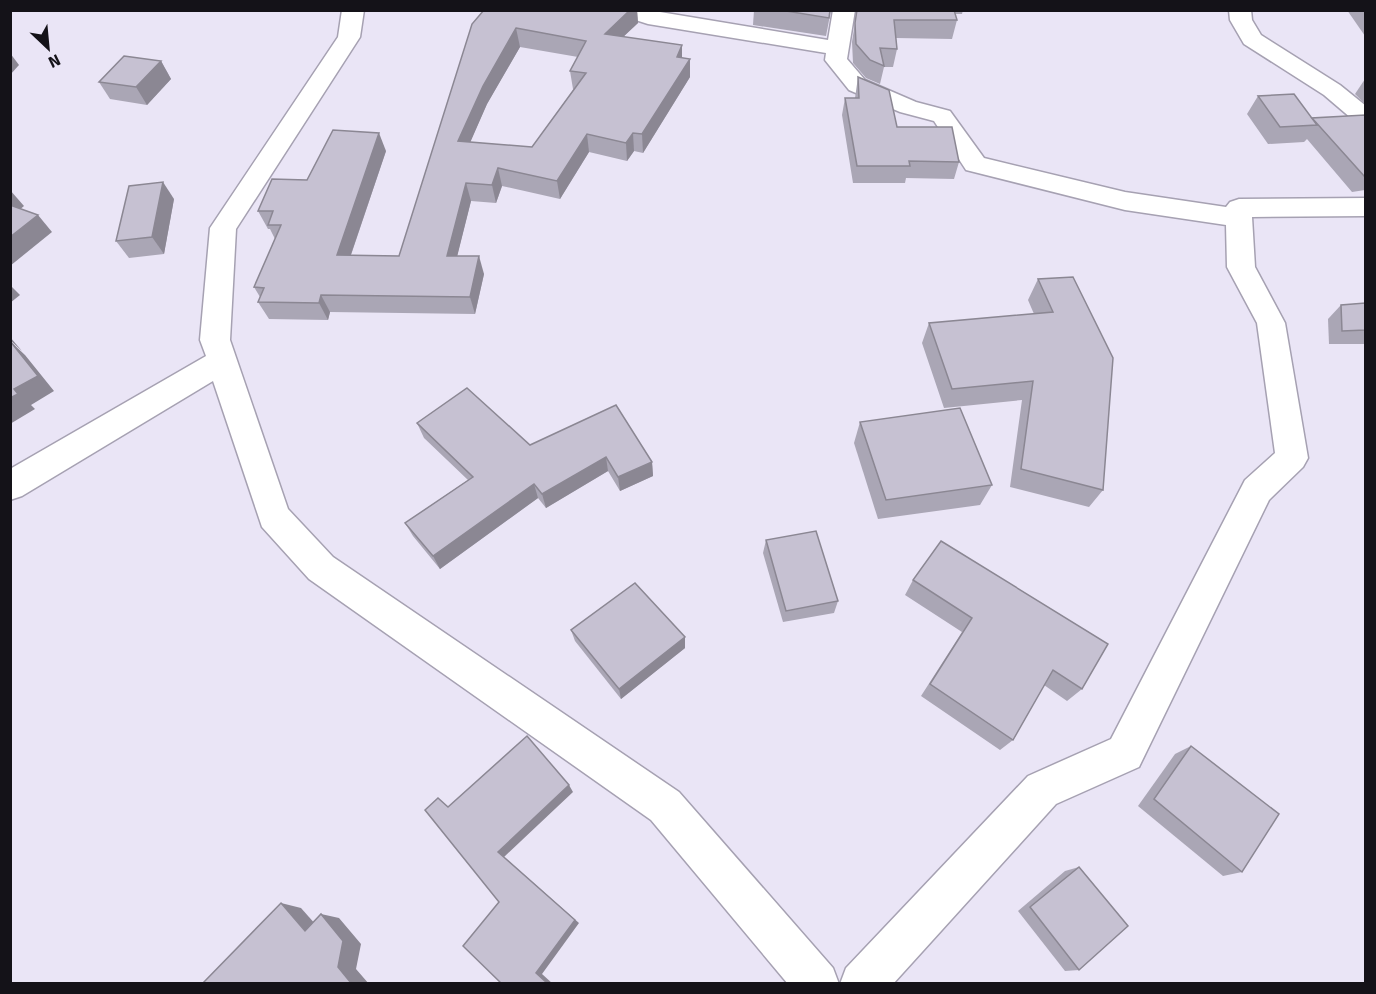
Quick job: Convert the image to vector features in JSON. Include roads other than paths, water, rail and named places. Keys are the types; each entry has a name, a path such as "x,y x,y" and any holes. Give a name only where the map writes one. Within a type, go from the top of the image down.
{"street":[{"path":"353,10 349,37 223,228 215,340 274,517 321,568 665,806 817,984"},
{"path":"628,10 648,18 838,48"},
{"path":"844,10 836,60 857,85 908,107 942,116 975,164 1125,201 1239,218"},
{"path":"1240,10 1241,20 1252,39 1332,90 1365,119"},
{"path":"862,984 1042,790 1125,753 1257,490 1292,458 1271,323 1241,267 1239,208 1365,207"},
{"path":"10,486 222,361"}]}
